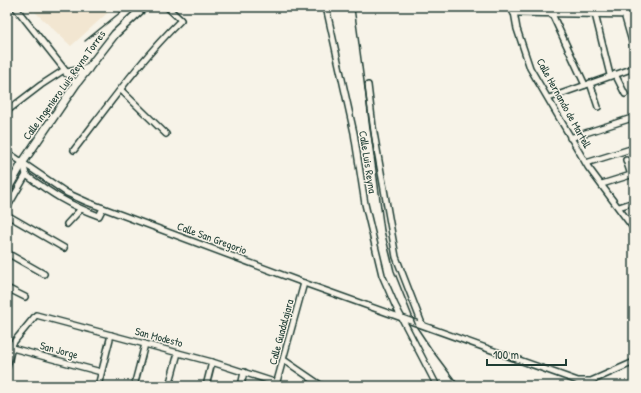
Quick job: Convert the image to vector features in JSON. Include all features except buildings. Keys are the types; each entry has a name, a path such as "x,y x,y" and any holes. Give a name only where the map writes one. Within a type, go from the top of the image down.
{"street":[{"path":"15,7 76,84"},
{"name":"Calle Ingeniero Luis Reyna Torres","path":"7,190 23,162 76,84 114,34 144,7"},
{"path":"74,150 160,41 181,20 167,7"},
{"name":"Calle Luis Reyna","path":"326,7 354,133 364,204 382,275 395,305 437,386"},
{"path":"514,10 595,14 634,14"},
{"name":"Calle Hernando de Martell","path":"514,10 517,29 530,68 586,163 634,229"},
{"path":"552,11 598,106"},
{"path":"595,14 613,75 625,94"},
{"path":"624,14 634,49"},
{"path":"549,98 634,68"},
{"path":"7,111 41,85 66,72 88,69"},
{"path":"368,85 373,127 396,257 422,324"},
{"path":"121,90 166,134"},
{"path":"570,138 632,118"},
{"name":"Calle Hernando de Martell","path":"586,163 634,148"},
{"name":"Calle San Gregorio","path":"7,152 68,193 103,208 304,283 401,316 578,381 591,381 634,362"},
{"path":"602,184 632,174 626,160"},
{"path":"7,208 26,176 23,162"},
{"path":"26,176 65,203 80,210 99,216 103,208"},
{"path":"619,207 634,202"},
{"path":"67,224 80,210"},
{"path":"7,215 64,248"},
{"path":"7,253 44,274"},
{"name":"Calle Guadalajara","path":"276,384 284,360 304,283"},
{"path":"7,288 25,297"},
{"name":"San Modesto","path":"12,348 13,343 36,315 212,362 276,384"},
{"path":"98,386 111,335"},
{"path":"134,386 145,344"},
{"path":"7,367 12,348"},
{"name":"San Jorge","path":"12,348 101,372"},
{"path":"170,386 178,353"},
{"path":"284,360 322,386"},
{"path":"206,386 212,362"},
{"path":"240,386 244,372"}],"shaded area":[{"path":"26,7 114,7 71,46 34,11 32,13"}],"railway":[{"path":"85,41 127,7"},
{"path":"354,7 384,230 394,271 416,326 459,386"}]}
